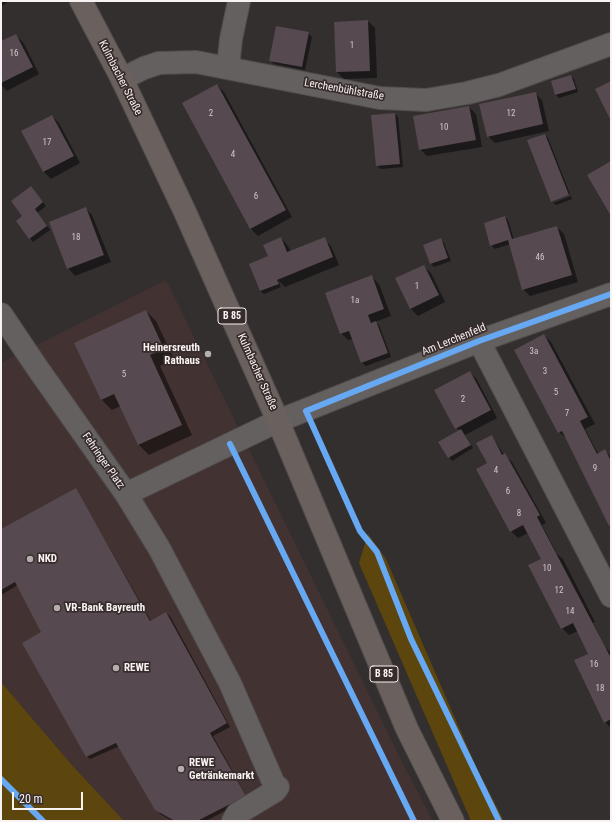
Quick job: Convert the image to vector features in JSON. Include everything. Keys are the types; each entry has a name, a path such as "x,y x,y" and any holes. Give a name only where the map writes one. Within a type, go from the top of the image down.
{"main road":[{"name":"Kulmbacher Straße","path":"81,1 122,79 185,212 278,421 407,729 453,821"}],"street":[{"path":"228,67 231,39 239,1"},
{"name":"Lerchenbühlstraße","path":"122,79 144,68 159,63 196,62 228,67 380,98 426,100 467,93 499,85 611,44"},
{"name":"Am Lerchenfeld","path":"278,421 479,341 611,294"},
{"name":"Fehringer Platz","path":"1,314 126,494 278,421"},
{"name":"Am Lerchenfeld","path":"479,341 611,596"},
{"path":"126,494 160,548 230,683 274,784 278,787 275,791 237,814 233,821"}],"shaded area":[{"path":"166,280 403,764 433,821 124,821 71,764 1,682 1,363"},
{"path":"368,534 386,559 477,769 504,821 471,821 359,563"},
{"path":"1,682 71,764 124,821 1,821"}],"building":[{"path":"368,20 370,71 336,72 334,22"},
{"path":"276,26 309,32 302,67 269,61"},
{"path":"16,34 33,67 1,83 1,41"},
{"path":"571,75 576,89 555,95 551,81"},
{"path":"611,81 611,121 595,89"},
{"path":"217,84 286,210 250,229 182,103"},
{"path":"536,92 543,124 487,137 479,104"},
{"path":"469,106 476,140 419,150 413,116"},
{"path":"395,113 400,164 376,166 371,115"},
{"path":"52,115 74,156 43,172 21,131"},
{"path":"545,134 569,195 551,202 527,140"},
{"path":"611,161 611,216 587,175"},
{"path":"31,186 43,202 35,209 47,226 29,239 16,221 22,216 11,201"},
{"path":"86,207 104,255 67,269 49,222"},
{"path":"505,216 512,239 557,226 572,275 522,290 508,240 490,246 484,223"},
{"path":"281,237 287,252 325,237 333,257 277,280 279,284 260,291 249,264 268,256 263,245"},
{"path":"441,238 448,258 430,264 423,245"},
{"path":"424,265 439,295 410,309 395,278"},
{"path":"372,275 384,309 368,315 371,323 376,321 388,353 361,363 349,331 340,334 325,293"},
{"path":"146,310 164,349 150,355 182,425 138,445 114,394 101,400 74,343"},
{"path":"544,334 588,417 580,421 597,454 605,449 611,461 611,524 609,526 562,431 558,433 514,350"},
{"path":"470,371 491,410 455,429 434,390"},
{"path":"461,429 471,445 448,458 438,442"},
{"path":"492,435 502,455 505,453 540,515 537,517 611,658 611,719 604,723 574,660 588,654 573,623 561,629 528,565 541,559 523,525 510,532 476,469 487,463 476,443"},
{"path":"76,488 150,621 166,612 227,723 210,733 246,796 197,821 175,821 155,810 116,743 86,757 22,643 41,632 15,582 1,590 1,529"}],"cycle path":[{"path":"499,821 411,639 377,552 360,531 306,411 479,341 611,294"},
{"path":"230,444 414,821"},
{"path":"1,779 43,821"}],"place":[{"name":"Heinersreuth Rathaus","path":"208,354"},
{"name":"NKD","path":"30,559"},
{"name":"VR-Bank Bayreuth","path":"57,608"},
{"name":"REWE","path":"116,668"},
{"name":"REWE Getränkemarkt","path":"181,769"}]}
